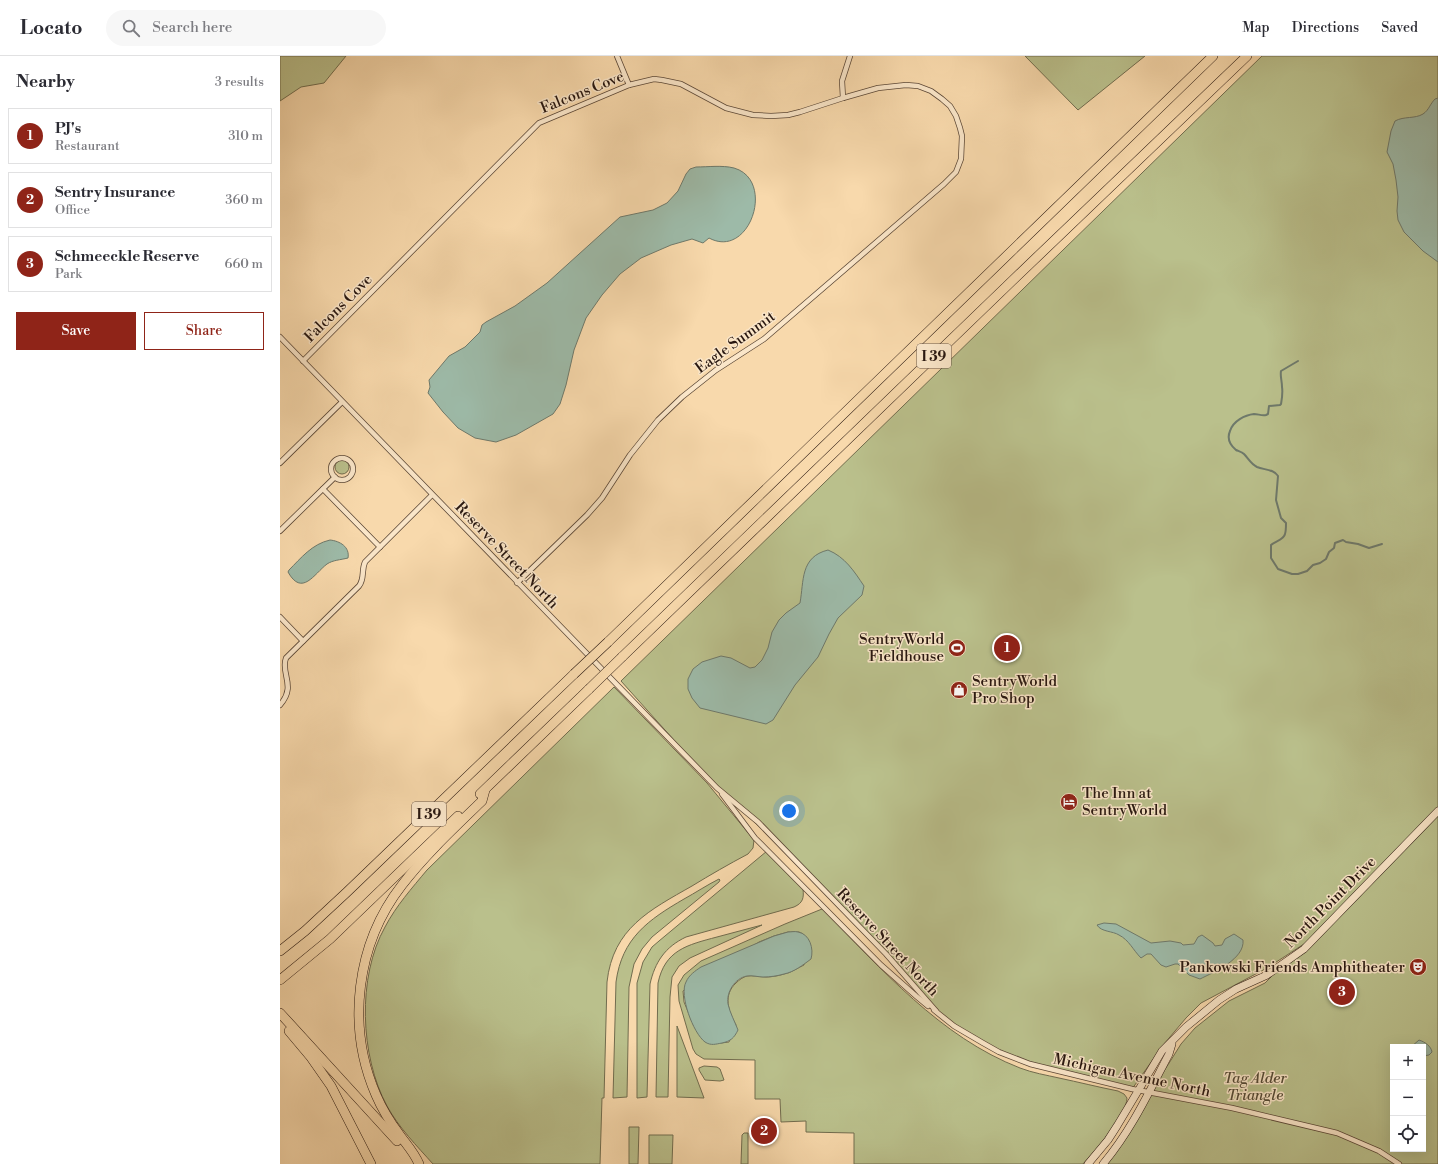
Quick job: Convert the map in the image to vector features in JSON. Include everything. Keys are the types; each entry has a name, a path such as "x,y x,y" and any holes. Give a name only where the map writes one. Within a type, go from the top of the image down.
{"highway":[{"name":"I 39","path":"280,951 305,931 347,892 608,642 1213,56"},
{"name":"I 39","path":"280,980 350,922 1018,274 1247,56"},
{"path":"419,1164 414,1153 384,1111 371,1083 361,1042 358,1020 362,976 372,937 392,898 416,869 482,801 485,790"},
{"path":"280,1013 419,1164"},
{"path":"280,1021 306,1051 331,1086 371,1164"}],"street":[{"path":"617,56 629,85"},
{"path":"843,98 842,81 850,56"},
{"name":"Falcons Cove","path":"303,361 538,123 629,85 654,79 681,84 695,90 726,108 753,115 765,116 788,115 878,88 906,85 918,86 931,91 942,98 950,106 956,116 960,128"},
{"name":"Eagle Summit","path":"517,583 587,515 602,498 630,456 658,420 716,370 764,338 944,184 956,172 961,159 962,136 960,128"},
{"name":"Reserve Street North","path":"280,337 717,788 758,822 886,954 936,1011"},
{"path":"280,463 342,402"},
{"path":"339,458 342,458 351,463 352,471 348,477 342,480 335,477 331,471 333,462 339,458"},
{"path":"280,531 335,477"},
{"path":"323,489 380,547"},
{"path":"280,705 284,701 288,687 285,660 359,586 363,580 365,562 432,495"},
{"path":"280,617 303,641"},
{"name":"Reserve Street North","path":"717,788 755,838 885,969 936,1011"},
{"name":"North Point Drive","path":"1088,1164 1108,1140 1140,1090 1162,1051 1173,1042 1191,1022 1219,1000 1236,989 1267,975 1304,949 1438,812"},
{"name":"Michigan Avenue North","path":"936,1011 954,1026 972,1037 1014,1058 1030,1064 1148,1092 1232,1108 1337,1133 1379,1151 1399,1164"},
{"name":"North Point Drive","path":"1103,1164 1124,1137 1169,1054 1173,1042"}],"green space":[{"path":"280,56 346,56 324,83 301,87 280,101"},
{"path":"1025,56 1145,56 1078,110"},
{"name":"Tag Alder Triangle","path":"1262,56 1438,56 1438,1164 1103,1164 1114,1151 1181,1044 1195,1028 1229,1001 1265,983 1304,944 1267,968 1201,1003 1164,1044 1132,1089 1030,1064 983,1043 936,1011 886,954 775,841 717,788 621,681"},
{"path":"342,460 347,462 349,467 347,472 342,474 337,472 335,467 337,462"},
{"path":"614,687 707,783 754,840 753,848 748,854 648,913 625,934 617,948 611,963 607,982 604,1098 602,1098 600,1164 433,1164 408,1136 387,1106 378,1086 371,1064 365,1016 366,992 376,947 394,912 404,897 427,870"},
{"path":"767,851 803,889 802,900 794,907 686,937 672,945 662,956 652,976 650,984 647,1097 637,1098 637,983 643,962 652,947"},
{"path":"719,879 719,882 652,937 642,949 634,964 629,987 627,1097 613,1098 616,982 624,953 639,932 648,923 671,907"},
{"path":"822,909 890,978 938,1020 964,1039 991,1055 1025,1070 1118,1091 1124,1094 1127,1098 1122,1114 1102,1142 1083,1164 854,1164 854,1133 806,1132 806,1121 781,1122 780,1099 755,1099 755,1060 704,1059 696,1054 693,1049 679,1001 678,985 684,975 701,961","holes":["788,932 799,932 803,934 804,965 789,973 777,976 746,976 738,981 732,988 729,993 728,1003 736,1025 729,1042 721,1043 694,1026 684,1002 683,991 759,942"]},
{"path":"762,925 690,958 679,966 672,977 670,997 668,1097 656,1097 658,983 661,972 666,963 672,956 687,946"},
{"path":"677,1026 704,1098 677,1097"},
{"path":"704,1066 717,1067 720,1069 724,1080 705,1080 699,1070 699,1068"},
{"path":"629,1127 639,1127 638,1164 629,1164"},
{"path":"744,1133 748,1133 748,1164 741,1164 742,1135"},
{"path":"649,1135 673,1135 672,1164 649,1164"}],"shaded area":[{"path":"1438,98 1438,262 1423,251 1404,232 1398,220 1396,180 1393,164 1387,152 1391,131 1395,121 1402,118 1420,116 1427,111 1435,99"},
{"path":"696,167 729,167 747,175 754,187 755,201 753,216 746,229 736,238 724,242 709,238 703,243 692,239 671,245 641,258 620,274 602,295 586,318 574,350 560,404 553,414 516,435 496,442 475,438 458,428 428,393 430,387 429,380 449,356 465,347 480,332 482,325 486,322 515,306 547,283 620,217 653,210 667,203 678,191 690,169"},
{"path":"330,540 344,545 348,558 327,564 313,578 303,583 298,583 293,579 288,572 302,556 312,548"},
{"path":"828,550 839,556 853,570 864,586 862,595 838,618 818,657 795,685 773,720 766,724 700,708 692,698 688,689 688,679 693,669 702,662 721,656 731,658 750,668 755,667 762,660 768,648 772,632 779,620 800,603 803,578 808,564 812,558 819,553"},
{"path":"1104,923 1116,924 1151,943 1170,941 1181,943 1183,945 1194,944 1198,937 1202,935 1215,946 1222,945 1225,939 1234,934 1243,940 1242,947 1239,953 1228,964 1200,979 1189,975 1178,964 1166,967 1161,965 1151,954 1147,954 1141,958 1122,937 1101,929 1097,925"},
{"path":"788,932 802,933 806,936 810,942 812,951 811,959 788,973 768,977 747,976 735,983 728,995 728,1004 738,1030 737,1033 732,1039 725,1042 709,1044 705,1042 696,1031 688,1014 684,996 684,988 689,977 701,967 774,936"},
{"path":"1419,1040 1425,1043 1429,1046 1432,1052 1426,1056 1426,1044 1414,1044"}],"waterway":[{"path":"1298,361 1281,371 1281,404 1269,406 1268,414 1266,415 1254,414 1240,419 1234,424 1229,434 1232,446 1236,450 1243,453 1251,463 1255,466 1271,471 1278,476 1276,500 1281,518 1286,523 1286,530 1283,538 1271,545 1271,558 1278,569 1292,574 1298,574 1307,571 1313,565 1326,559 1329,552 1334,548 1335,543 1343,540 1369,548 1382,544"}],"place":[{"name":"SentryWorld Fieldhouse","path":"957,648"},
{"name":"PJ's","path":"1007,648"},
{"name":"SentryWorld Pro Shop","path":"959,690"},
{"name":"The Inn at SentryWorld","path":"1069,802"},
{"name":"Pankowski Friends Amphitheater","path":"1418,967"},
{"name":"Schmeeckle Reserve","path":"1342,992"},
{"name":"Sentry Insurance","path":"764,1131"}]}
